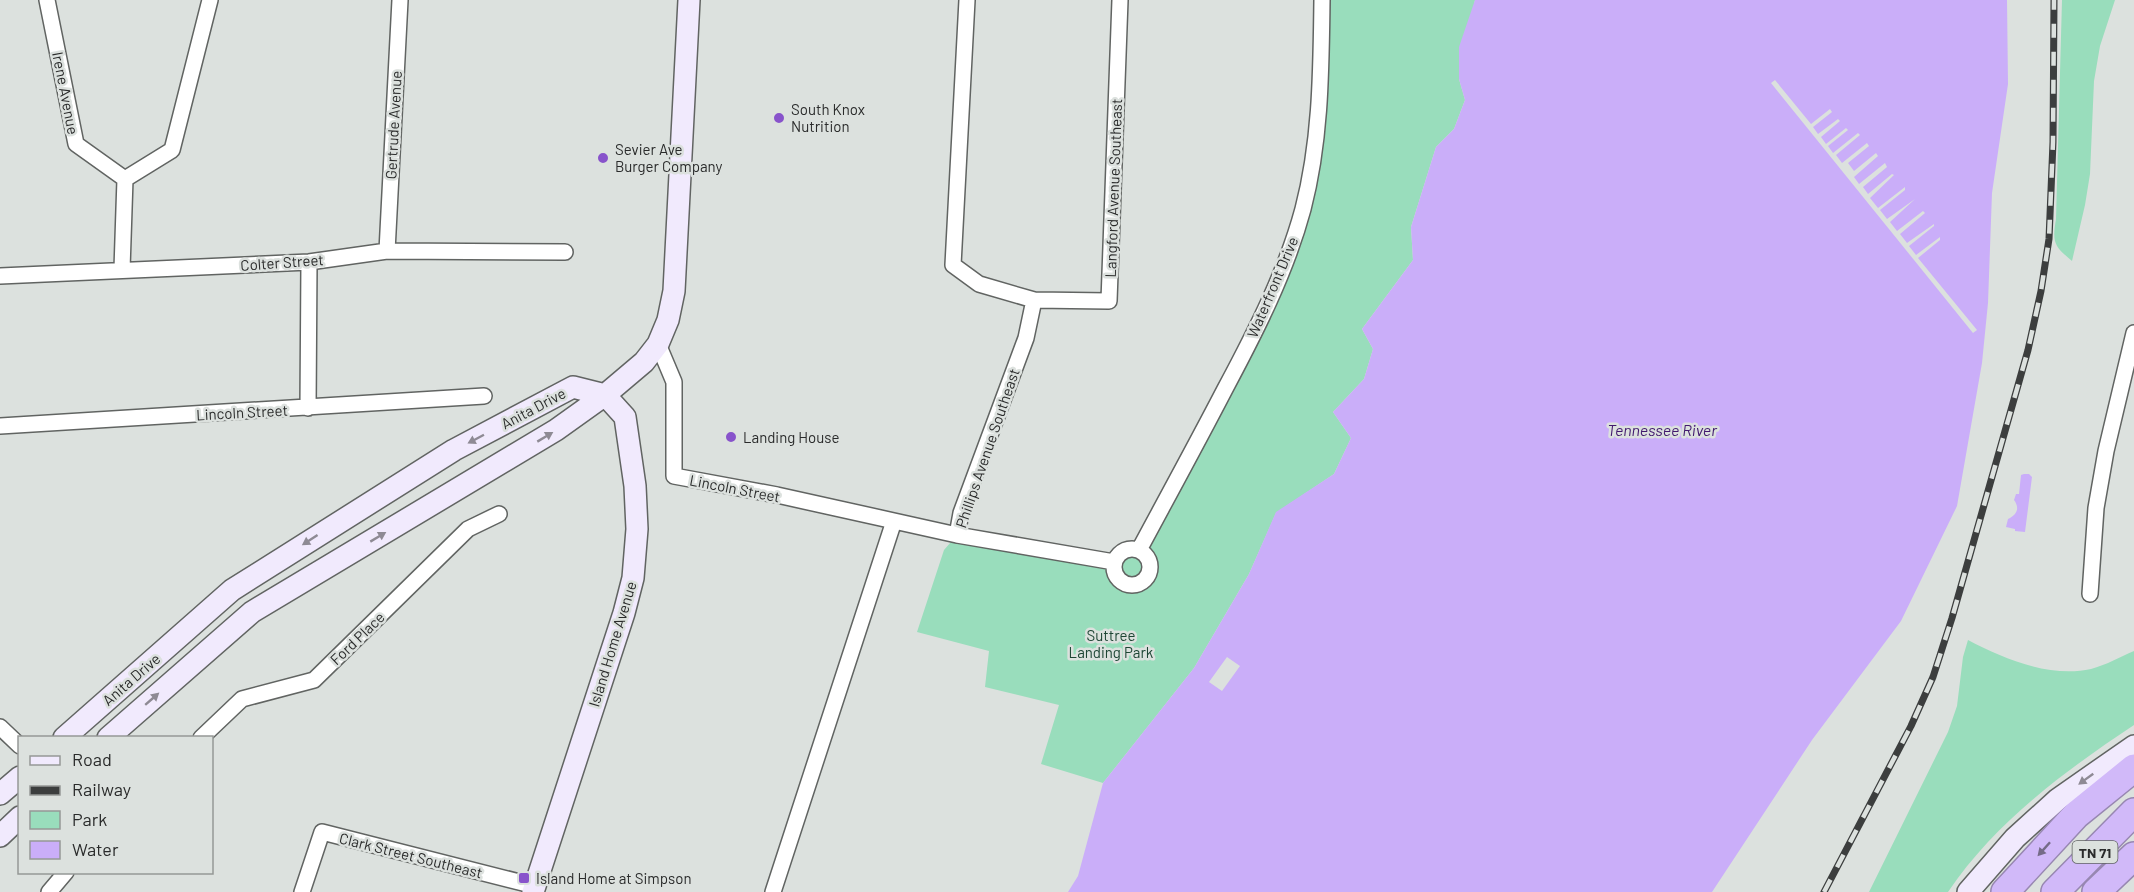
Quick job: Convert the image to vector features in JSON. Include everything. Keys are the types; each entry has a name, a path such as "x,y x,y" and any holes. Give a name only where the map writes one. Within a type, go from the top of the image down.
{"highway":[{"path":"2006,892 2076,815 2134,768"},
{"name":"TN 71","path":"2055,892 2134,812"},
{"name":"TN 71","path":"2096,892 2134,856"},
{"path":"2115,892 2134,867"}],"main road":[{"path":"604,395 644,362 658,344 668,320 674,291 689,0"},
{"name":"Anita Drive","path":"66,736 232,590 346,517 454,450 573,387 604,395"},
{"name":"Anita Drive","path":"110,736 252,612 556,430 604,395"},
{"name":"Island Home Avenue","path":"534,889 624,613 633,578 637,529 635,486 626,417 604,395"},
{"path":"1968,892 2015,838 2058,799 2134,746"},
{"path":"0,794 18,779"},
{"path":"0,836 18,820"}],"street":[{"name":"Irene Avenue","path":"47,0 76,144 125,179"},
{"path":"122,269 125,179 172,150 210,0"},
{"name":"Gertrude Avenue","path":"387,251 400,0"},
{"path":"967,0 953,265 979,284 1034,300"},
{"name":"Langford Avenue Southeast","path":"1034,300 1109,301 1120,0"},
{"name":"Waterfront Drive","path":"1139,550 1248,346 1275,289 1293,241 1303,208 1316,142 1320,107 1322,0"},
{"name":"Colter Street","path":"0,276 309,262 387,251 565,252"},
{"path":"308,408 309,262"},
{"name":"Phillips Avenue Southeast","path":"894,521 957,535 961,513 1026,338 1034,300"},
{"path":"2090,594 2096,508 2106,451 2134,333"},
{"name":"Lincoln Street","path":"658,344 674,382 674,476 777,495 894,521"},
{"name":"Lincoln Street","path":"0,426 484,396"},
{"name":"Ford Place","path":"203,736 242,699 314,680 468,529 499,514"},
{"path":"773,892 894,521"},
{"path":"957,535 1114,562"},
{"path":"1133,548 1139,550 1148,559 1150,565 1147,576 1139,584 1127,584 1115,573 1114,562 1121,552 1133,548"},
{"path":"0,727 18,744"},
{"name":"Clark Street Southeast","path":"302,892 322,832 534,889"},
{"path":"49,892 65,874"}],"green space":[{"name":"Suttree Landing Park","path":"1322,0 1475,0 1459,79 1465,100 1454,129 1436,147 1411,227 1413,260 1362,329 1373,349 1364,379 1333,412 1351,438 1334,474 1276,513 1249,574 1194,668 1103,783 1041,764 1059,705 985,687 989,651 917,632 944,550 957,535 1117,556 1133,548 1248,346 1303,208"},
{"path":"2062,0 2115,0 2100,46 2094,81 2090,174 2072,261 2058,247 2054,233"},
{"path":"1968,640 2012,660 2060,671 2091,669 2134,651 2134,725 2057,780 2009,821 1987,843 1948,892 1869,892 1948,732 1957,706 1963,657"}],"water":[{"name":"Tennessee River","path":"1475,0 2007,0 2008,84 1992,193 1988,303 1982,363 1957,506 1901,621 1812,740 1712,892 1068,892 1078,876 1103,783 1194,668 1249,574 1276,512 1334,474 1351,438 1333,412 1364,379 1373,349 1362,329 1413,260 1411,227 1436,147 1454,129 1465,100 1459,79 1459,47"},
{"path":"2021,475 2032,477 2025,532 2006,527 2008,519 2017,511 2014,500 2016,494 2019,494"}],"pier":[{"path":"1775,80 1811,124 1830,109 1832,112 1813,127 1818,134 1838,119 1840,121 1821,137 1826,144 1846,128 1848,130 1828,146 1833,153 1858,133 1860,135 1836,155 1842,163 1867,143 1869,146 1848,163 1854,171 1876,153 1878,156 1854,177 1859,184 1885,163 1887,167 1863,187 1868,194 1892,174 1894,175 1870,198 1878,208 1905,187 1905,190 1880,210 1887,219 1915,199 1890,222 1897,231 1923,211 1925,213 1900,234 1907,243 1934,224 1909,246 1916,255 1940,237 1940,240 1918,258 1977,330 1973,333 1771,83"},
{"path":"1227,657 1240,666 1222,691 1209,682"}],"railway":[{"path":"1824,892 1911,726 1933,677 2028,350 2041,291 2049,239 2053,142 2054,0"}],"place":[{"name":"South Knox Nutrition","path":"779,118"},
{"name":"Sevier Ave Burger Company","path":"603,158"},
{"name":"Landing House","path":"731,437"},
{"name":"Island Home at Simpson","path":"524,878"}]}
